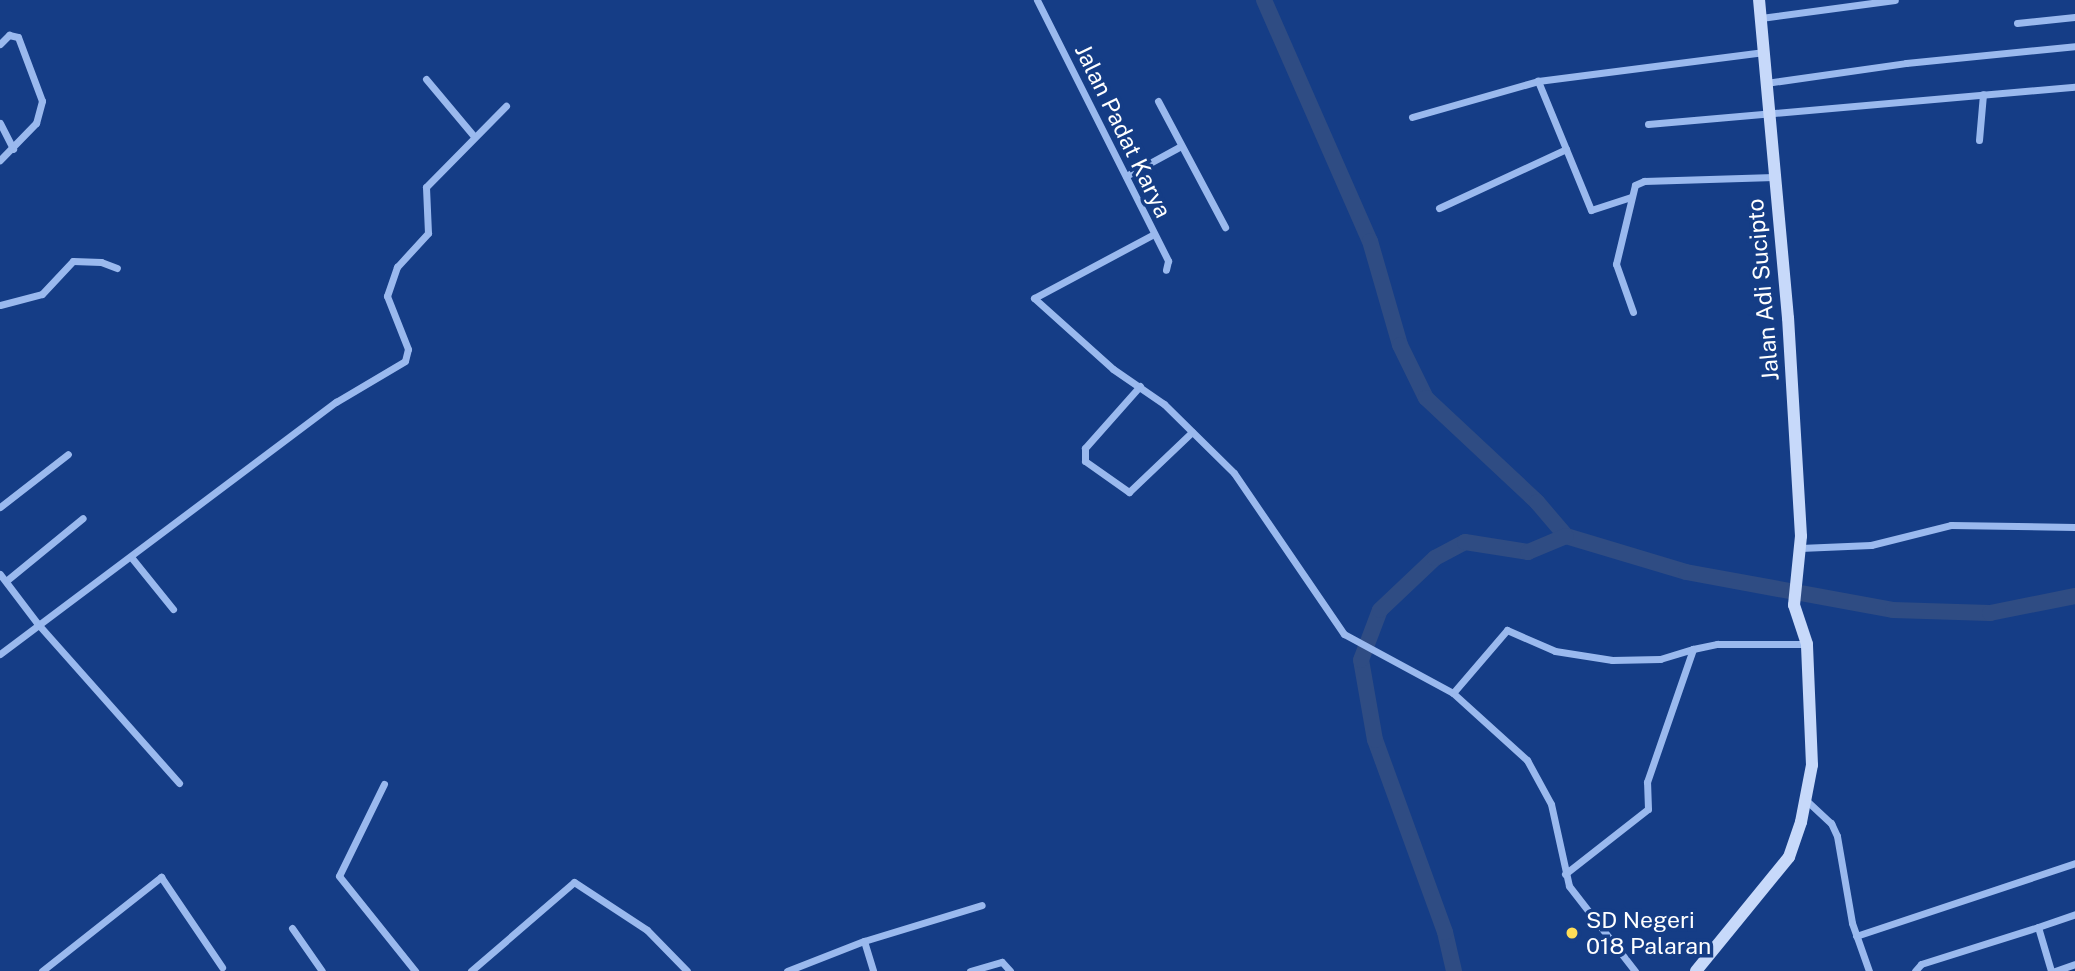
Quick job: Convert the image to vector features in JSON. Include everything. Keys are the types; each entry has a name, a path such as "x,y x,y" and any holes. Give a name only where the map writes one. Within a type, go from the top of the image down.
{"street":[{"name":"Jalan Padat Karya","path":"1037,0 1154,234 1034,298 1079,341 1140,386"},
{"name":"Jalan Adi Sucipto","path":"1696,971 1781,869 1796,840 1807,801 1812,765 1807,644 1794,605 1794,575 1800,548 1788,318 1759,0"},
{"path":"1761,18 1895,0"},
{"path":"2017,23 2075,17"},
{"path":"0,44 9,35 18,37 42,101 36,123 0,160"},
{"path":"1766,83 1906,63 2075,46"},
{"path":"1412,117 1538,81 1764,52"},
{"path":"426,79 473,135"},
{"path":"1538,81 1591,211 1631,197"},
{"path":"1648,124 1770,117 2075,87"},
{"path":"1979,140 1983,94"},
{"path":"1158,101 1225,227"},
{"path":"0,654 37,623 131,557 337,402 405,361 408,349 388,304 388,287 397,267 428,233 426,187 473,135 506,106"},
{"path":"0,123 13,149"},
{"path":"1126,176 1181,146"},
{"path":"1439,208 1566,149"},
{"path":"1633,312 1616,264 1635,185 1644,181 1774,177"},
{"path":"1154,234 1168,261 1166,270"},
{"path":"0,305 42,294 73,261 101,262 117,268"},
{"path":"1192,432 1129,492 1085,461 1085,448 1140,386 1192,432 1234,473 1337,626 1353,641 1453,693 1527,760 1540,778 1551,804 1565,874 1577,899 1635,971"},
{"path":"0,507 68,454"},
{"path":"6,581 83,518"},
{"path":"1800,548 1871,545 1951,525 2075,527"},
{"path":"131,557 173,609"},
{"path":"0,574 37,623 179,783"},
{"path":"1453,693 1507,630 1555,651 1612,660 1661,659 1717,644 1807,644"},
{"path":"1565,874 1648,809 1647,782 1693,649"},
{"path":"384,784 339,876 415,971"},
{"path":"1807,801 1831,823 1837,836 1856,936 1869,971"},
{"path":"1856,936 2075,863"},
{"path":"42,971 161,877 222,967"},
{"path":"471,971 574,883 647,930 687,971"},
{"path":"787,971 864,941 982,905"},
{"path":"1915,971 1921,964 2075,914"},
{"path":"2038,927 2053,971 2075,964"},
{"path":"292,928 322,971"},
{"path":"864,941 873,971"},
{"path":"970,971 1002,962 1010,971"}],"waterway":[{"path":"1264,0 1370,241 1400,345 1426,398 1537,502 1566,536 1686,572 1893,610 1990,613 2075,596"},
{"path":"1454,971 1445,932 1375,740 1361,660 1380,610 1435,558 1465,542 1528,552 1566,536"}],"place":[{"name":"SD Negeri 018 Palaran","path":"1572,933"}]}
